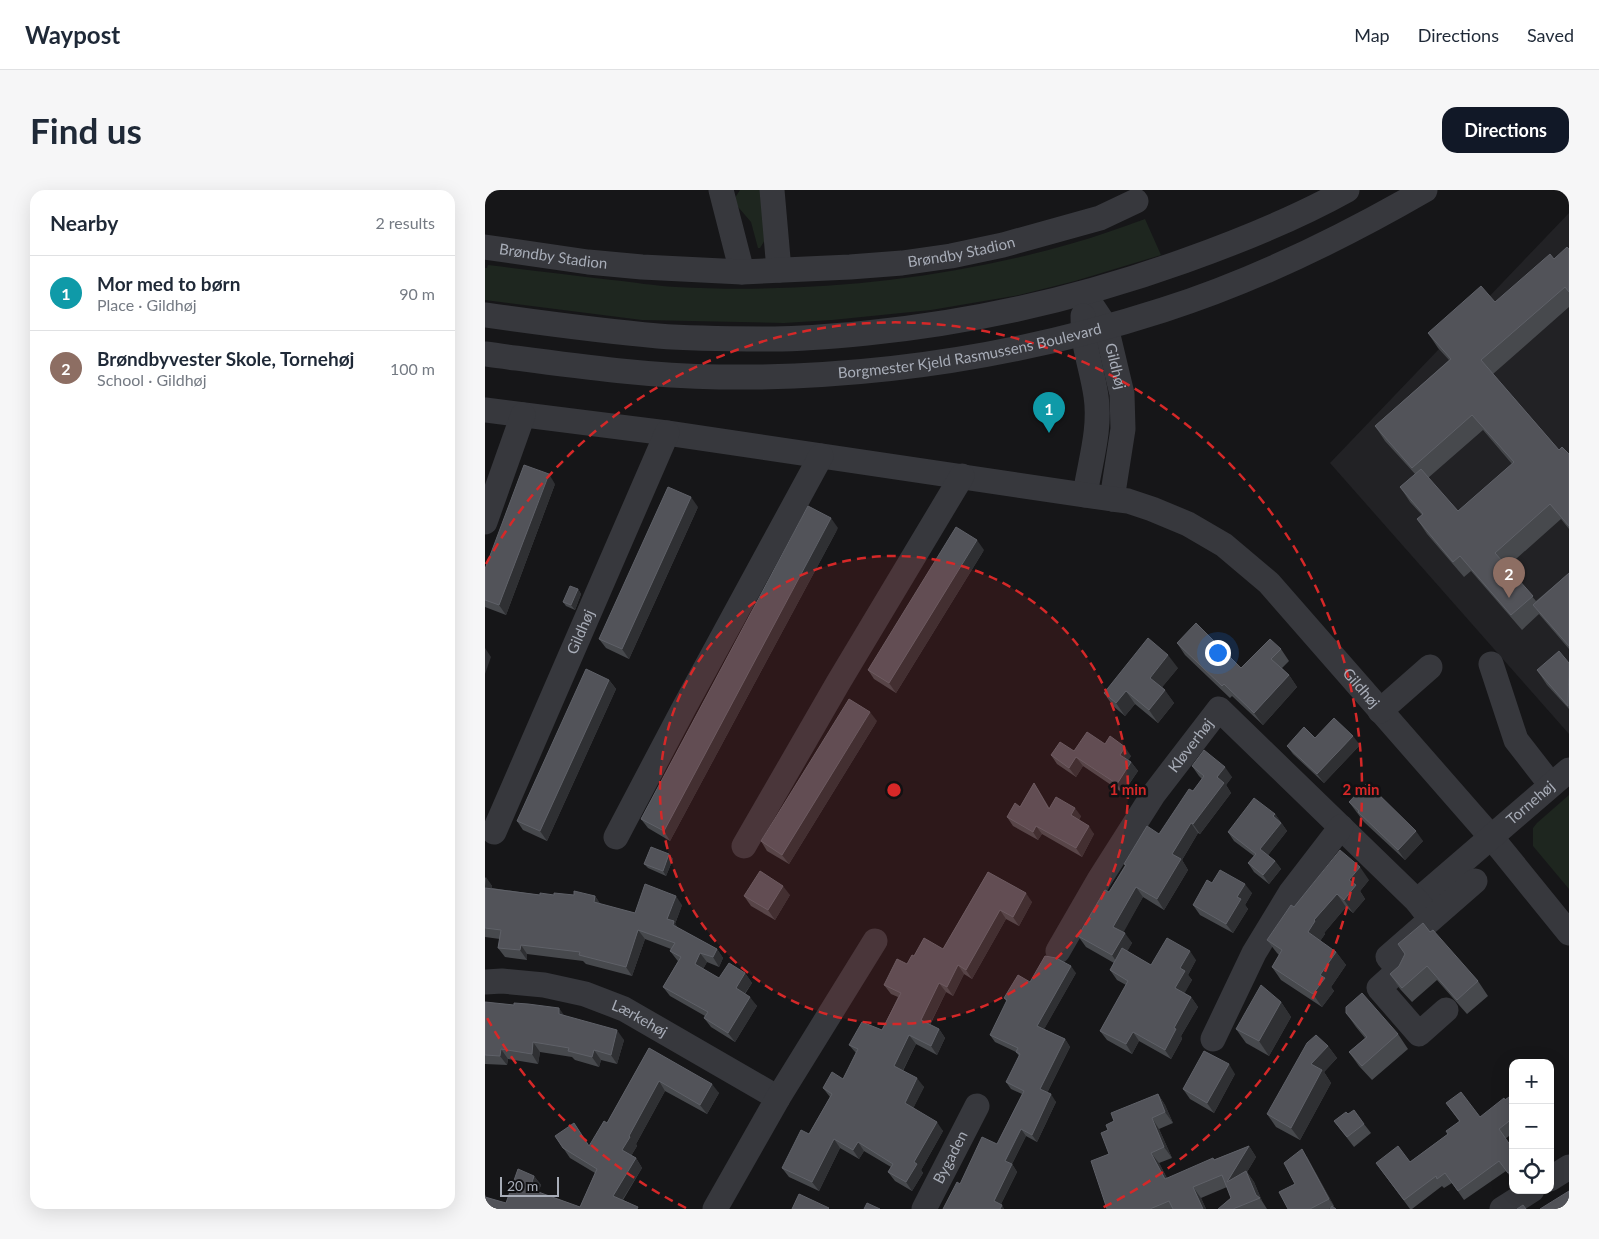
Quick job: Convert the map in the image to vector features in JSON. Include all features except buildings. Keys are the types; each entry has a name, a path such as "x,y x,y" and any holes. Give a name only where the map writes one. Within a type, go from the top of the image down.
{"street":[{"path":"721,190 741,272"},
{"path":"772,190 779,270"},
{"name":"Borgmester Kjeld Rasmussens Boulevard","path":"485,315 659,336 776,339 853,334 960,321 1018,310 1084,294 1151,273 1230,245 1300,214 1347,190"},
{"name":"Borgmester Kjeld Rasmussens Boulevard","path":"485,354 647,374 784,377 906,367 1015,349 1083,334 1163,310 1219,290 1318,247 1425,190"},
{"name":"Brøndby Stadion","path":"485,247 588,262 741,272 902,263 951,256 1003,245 1100,218 1136,200"},
{"name":"Gildhøj","path":"1084,294 1106,327 1122,394 1123,429 1112,498"},
{"name":"Gildhøj","path":"1084,294 1083,334 1098,415 1085,495"},
{"name":"Gildhøj","path":"485,410 667,434 1112,498 1152,509 1188,524 1224,545 1269,584 1492,838 1569,932"},
{"path":"485,522 523,415"},
{"name":"Gildhøj","path":"494,832 667,434"},
{"path":"616,837 821,456"},
{"path":"744,846 837,682 962,476"},
{"path":"1491,664 1516,740 1560,777"},
{"path":"1381,711 1430,667"},
{"name":"Kløverhøj","path":"1058,951 1099,880 1153,795 1219,709 1424,910"},
{"name":"Tornehøj","path":"1492,838 1560,777"},
{"path":"1213,1039 1254,953 1291,892 1341,827"},
{"path":"1446,1010 1419,1034 1379,988 1399,970 1388,957 1424,910 1492,838"},
{"path":"1424,910 1475,881"},
{"path":"715,1209 778,1098 875,941"},
{"name":"Lærkehøj","path":"485,982 503,981 544,985 585,994 624,1009 778,1098"},
{"name":"Bygaden","path":"924,1209 977,1106"},
{"path":"1554,1176 1569,1167"},
{"path":"1502,1209 1526,1194"}],"shaded area":[{"path":"740,190 762,190 765,240 760,248 758,248 751,222 733,201"},
{"path":"1569,213 1569,734 1330,463"},
{"path":"1145,219 1161,255 1075,281 1019,295 931,310 784,323 642,320 485,300 485,268 488,265 676,287 725,289 825,286 875,282 974,267 1070,244"},
{"path":"1569,795 1569,889 1533,846 1533,828"}],"place":[{"name":"Mor med to børn","path":"1049,433"},
{"name":"Brøndbyvester Skole, Tornehøj","path":"1509,598"}]}
